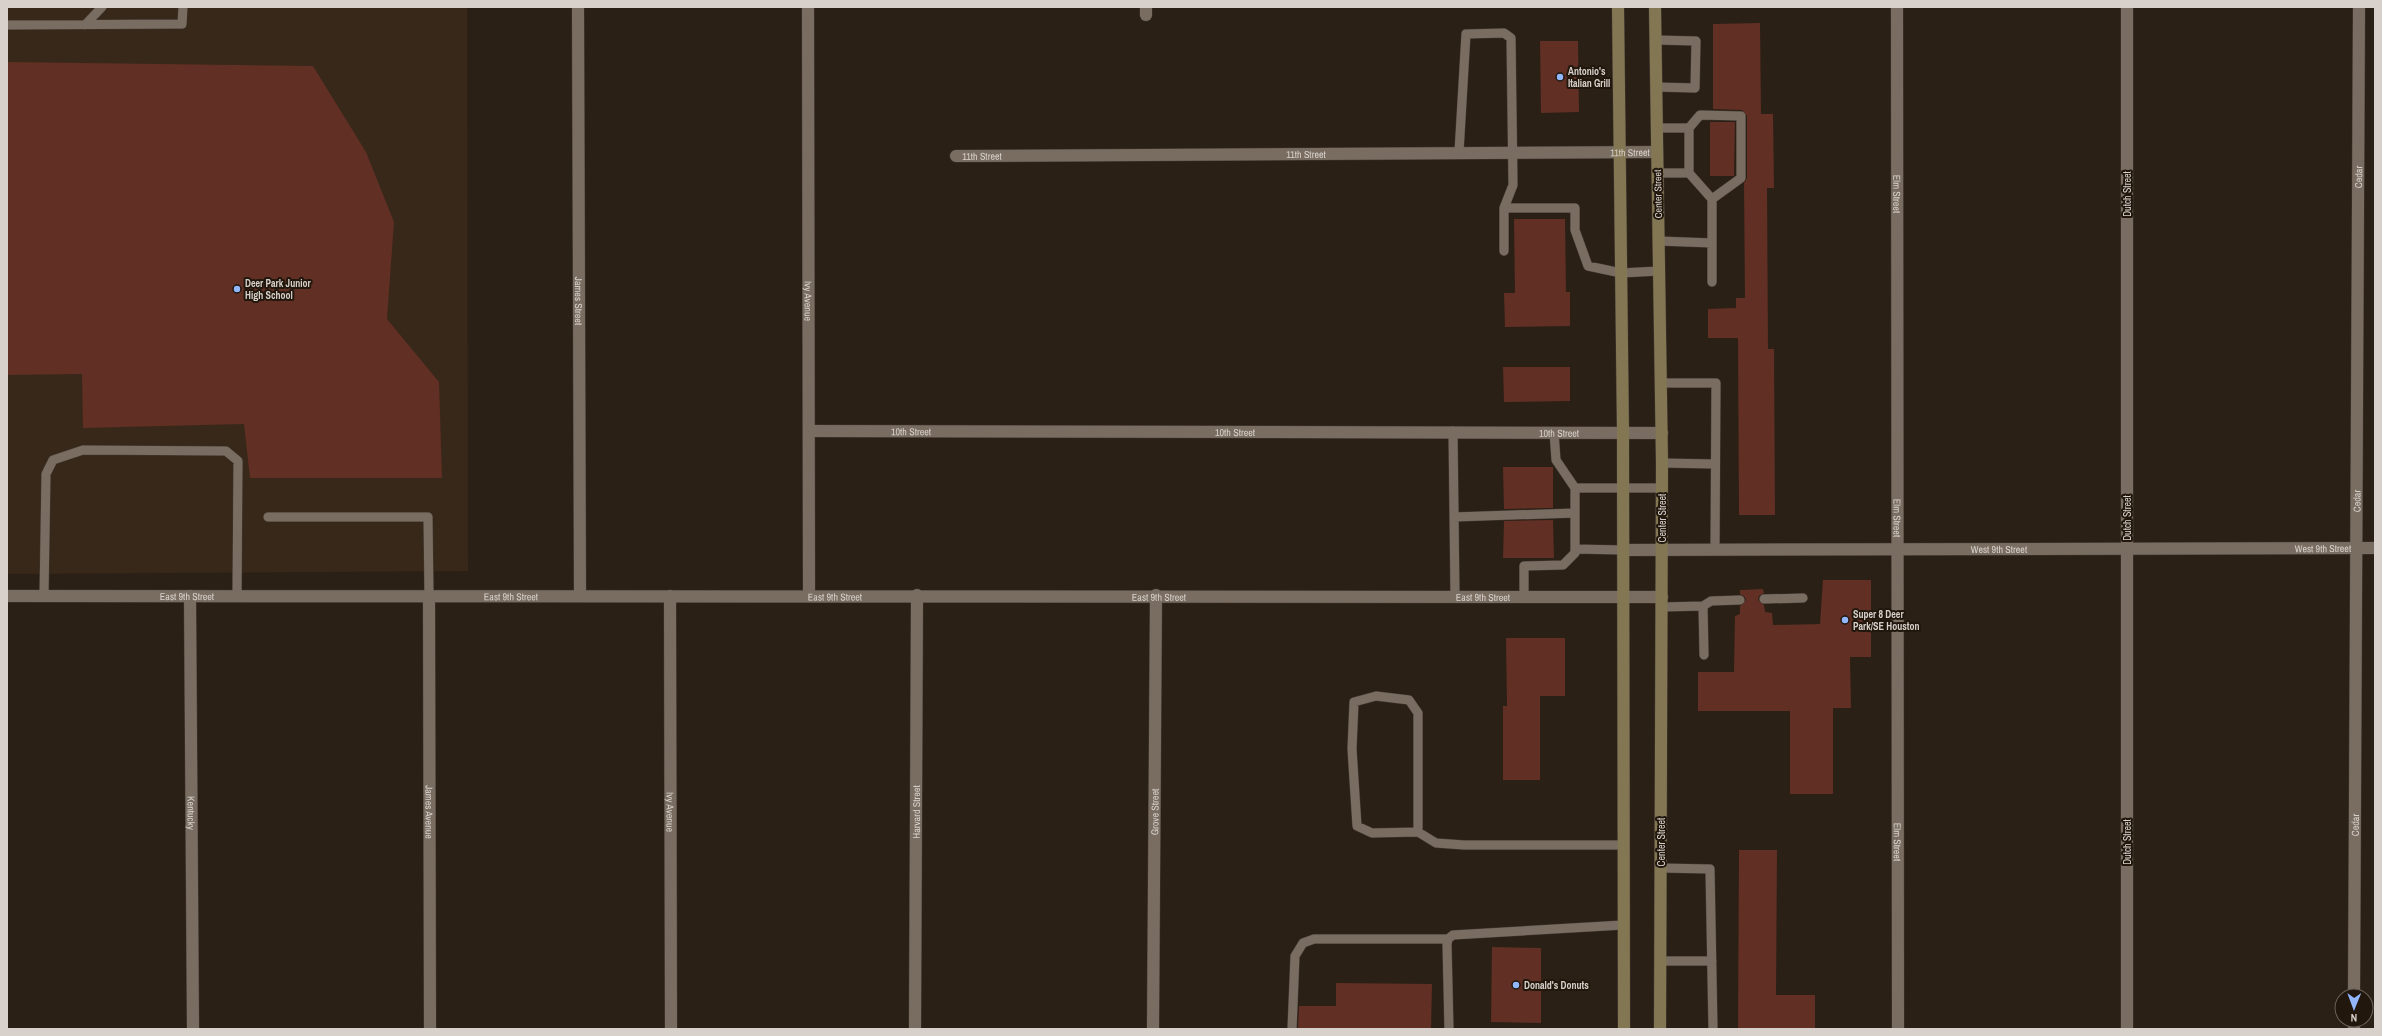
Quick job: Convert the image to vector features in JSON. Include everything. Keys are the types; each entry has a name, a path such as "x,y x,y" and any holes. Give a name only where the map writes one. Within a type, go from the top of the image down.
{"main road":[{"path":"1618,7 1623,432 1624,1029"},
{"name":"Center Street","path":"1656,7 1657,173 1662,433 1660,1029"}],"street":[{"name":"James Street","path":"578,7 580,595"},
{"name":"Ivy Avenue","path":"808,7 809,595"},
{"name":"Elm Street","path":"1897,7 1898,1029"},
{"name":"Dutch Street","path":"2127,7 2127,1029"},
{"name":"Cedar","path":"2354,988 2358,548 2359,7"},
{"name":"11th Street","path":"956,156 1657,152"},
{"name":"10th Street","path":"809,431 1453,431 1662,433"},
{"name":"West 9th Street","path":"1623,550 2375,548"},
{"name":"James Avenue","path":"429,595 430,1029"},
{"name":"Harvard Street","path":"915,1029 917,595"},
{"name":"Grove Street","path":"1153,1029 1156,595"},
{"name":"East 9th Street","path":"7,596 1455,595 1623,597 1662,602"},
{"name":"Kentucky","path":"190,596 193,1029"},
{"name":"Ivy Avenue","path":"670,596 671,1029"}],"lane":[{"path":"85,25 102,7"},
{"path":"7,25 182,24 183,7"},
{"path":"1459,152 1466,34 1504,33 1511,38 1513,152 1513,185 1504,208 1504,251"},
{"path":"1656,40 1696,40 1695,88 1656,87"},
{"path":"1712,199 1741,178 1741,116 1700,115 1689,128 1689,173 1712,199 1712,282"},
{"path":"1657,128 1689,128"},
{"path":"1657,173 1689,173"},
{"path":"1504,208 1575,208 1576,230 1588,266 1621,273 1659,270"},
{"path":"1658,241 1712,243"},
{"path":"1661,383 1716,383 1715,550"},
{"path":"1453,431 1455,595"},
{"path":"1524,596 1524,566 1562,565 1575,554 1575,488 1556,460 1554,432"},
{"path":"44,596 46,474 53,460 83,450 226,451 238,461 237,596"},
{"path":"1662,463 1716,464"},
{"path":"1575,488 1662,488"},
{"path":"1454,516 1575,513"},
{"path":"268,517 428,517 429,595"},
{"path":"1575,549 1623,550"},
{"path":"1764,599 1804,598"},
{"path":"1662,602 1703,606 1711,601 1740,600"},
{"path":"1703,606 1704,655"},
{"path":"1418,832 1418,713 1409,700 1376,696 1354,702 1352,749 1357,826 1372,833 1418,832 1436,843 1464,845 1623,845"},
{"path":"1661,868 1710,869 1714,1029"},
{"path":"1292,1029 1295,956 1303,943 1314,939 1448,939 1453,935 1623,925"},
{"path":"1448,939 1449,1029"},
{"path":"1661,961 1712,961"}],"shaded area":[{"name":"Deer Park Junior High School","path":"7,7 467,7 468,571 7,574"}],"building":[{"path":"1760,23 1761,114 1773,114 1774,188 1767,188 1768,349 1774,349 1775,515 1739,515 1738,338 1708,338 1708,309 1736,308 1736,298 1745,298 1744,183 1747,178 1747,116 1742,110 1713,109 1713,24"},
{"name":"Antonio's Italian Grill","path":"1540,41 1578,41 1579,112 1541,113"},
{"path":"7,62 313,66 366,152 394,222 387,319 439,382 442,478 250,478 244,424 83,428 82,374 7,375"},
{"path":"1710,122 1735,122 1734,176 1710,176"},
{"path":"1514,219 1565,219 1566,292 1570,292 1570,326 1505,327 1504,293 1515,293"},
{"path":"1503,367 1570,367 1570,401 1504,402"},
{"path":"1503,467 1553,467 1553,508 1504,509"},
{"path":"1553,520 1554,558 1503,558 1504,521"},
{"path":"1823,580 1871,580 1871,657 1850,657 1851,708 1833,708 1833,794 1790,794 1790,711 1698,711 1698,672 1734,672 1735,616 1740,614 1740,606 1746,600 1745,597 1740,594 1740,590 1763,589 1764,593 1759,596 1758,600 1764,605 1765,612 1772,613 1773,625 1820,624"},
{"path":"1506,638 1565,638 1565,696 1540,696 1540,780 1503,780 1503,706 1507,706"},
{"path":"1739,850 1777,850 1776,995 1815,995 1815,1029 1738,1029"},
{"name":"Donald's Donuts","path":"1492,947 1541,948 1541,1023 1491,1022"},
{"path":"1336,983 1432,984 1431,1029 1298,1029 1299,1006 1336,1006"}],"place":[{"name":"Antonio's Italian Grill","path":"1560,77"},
{"name":"Deer Park Junior High School","path":"237,289"},
{"name":"Super 8 Deer Park/SE Houston","path":"1845,620"},
{"name":"Donald's Donuts","path":"1516,985"}]}
